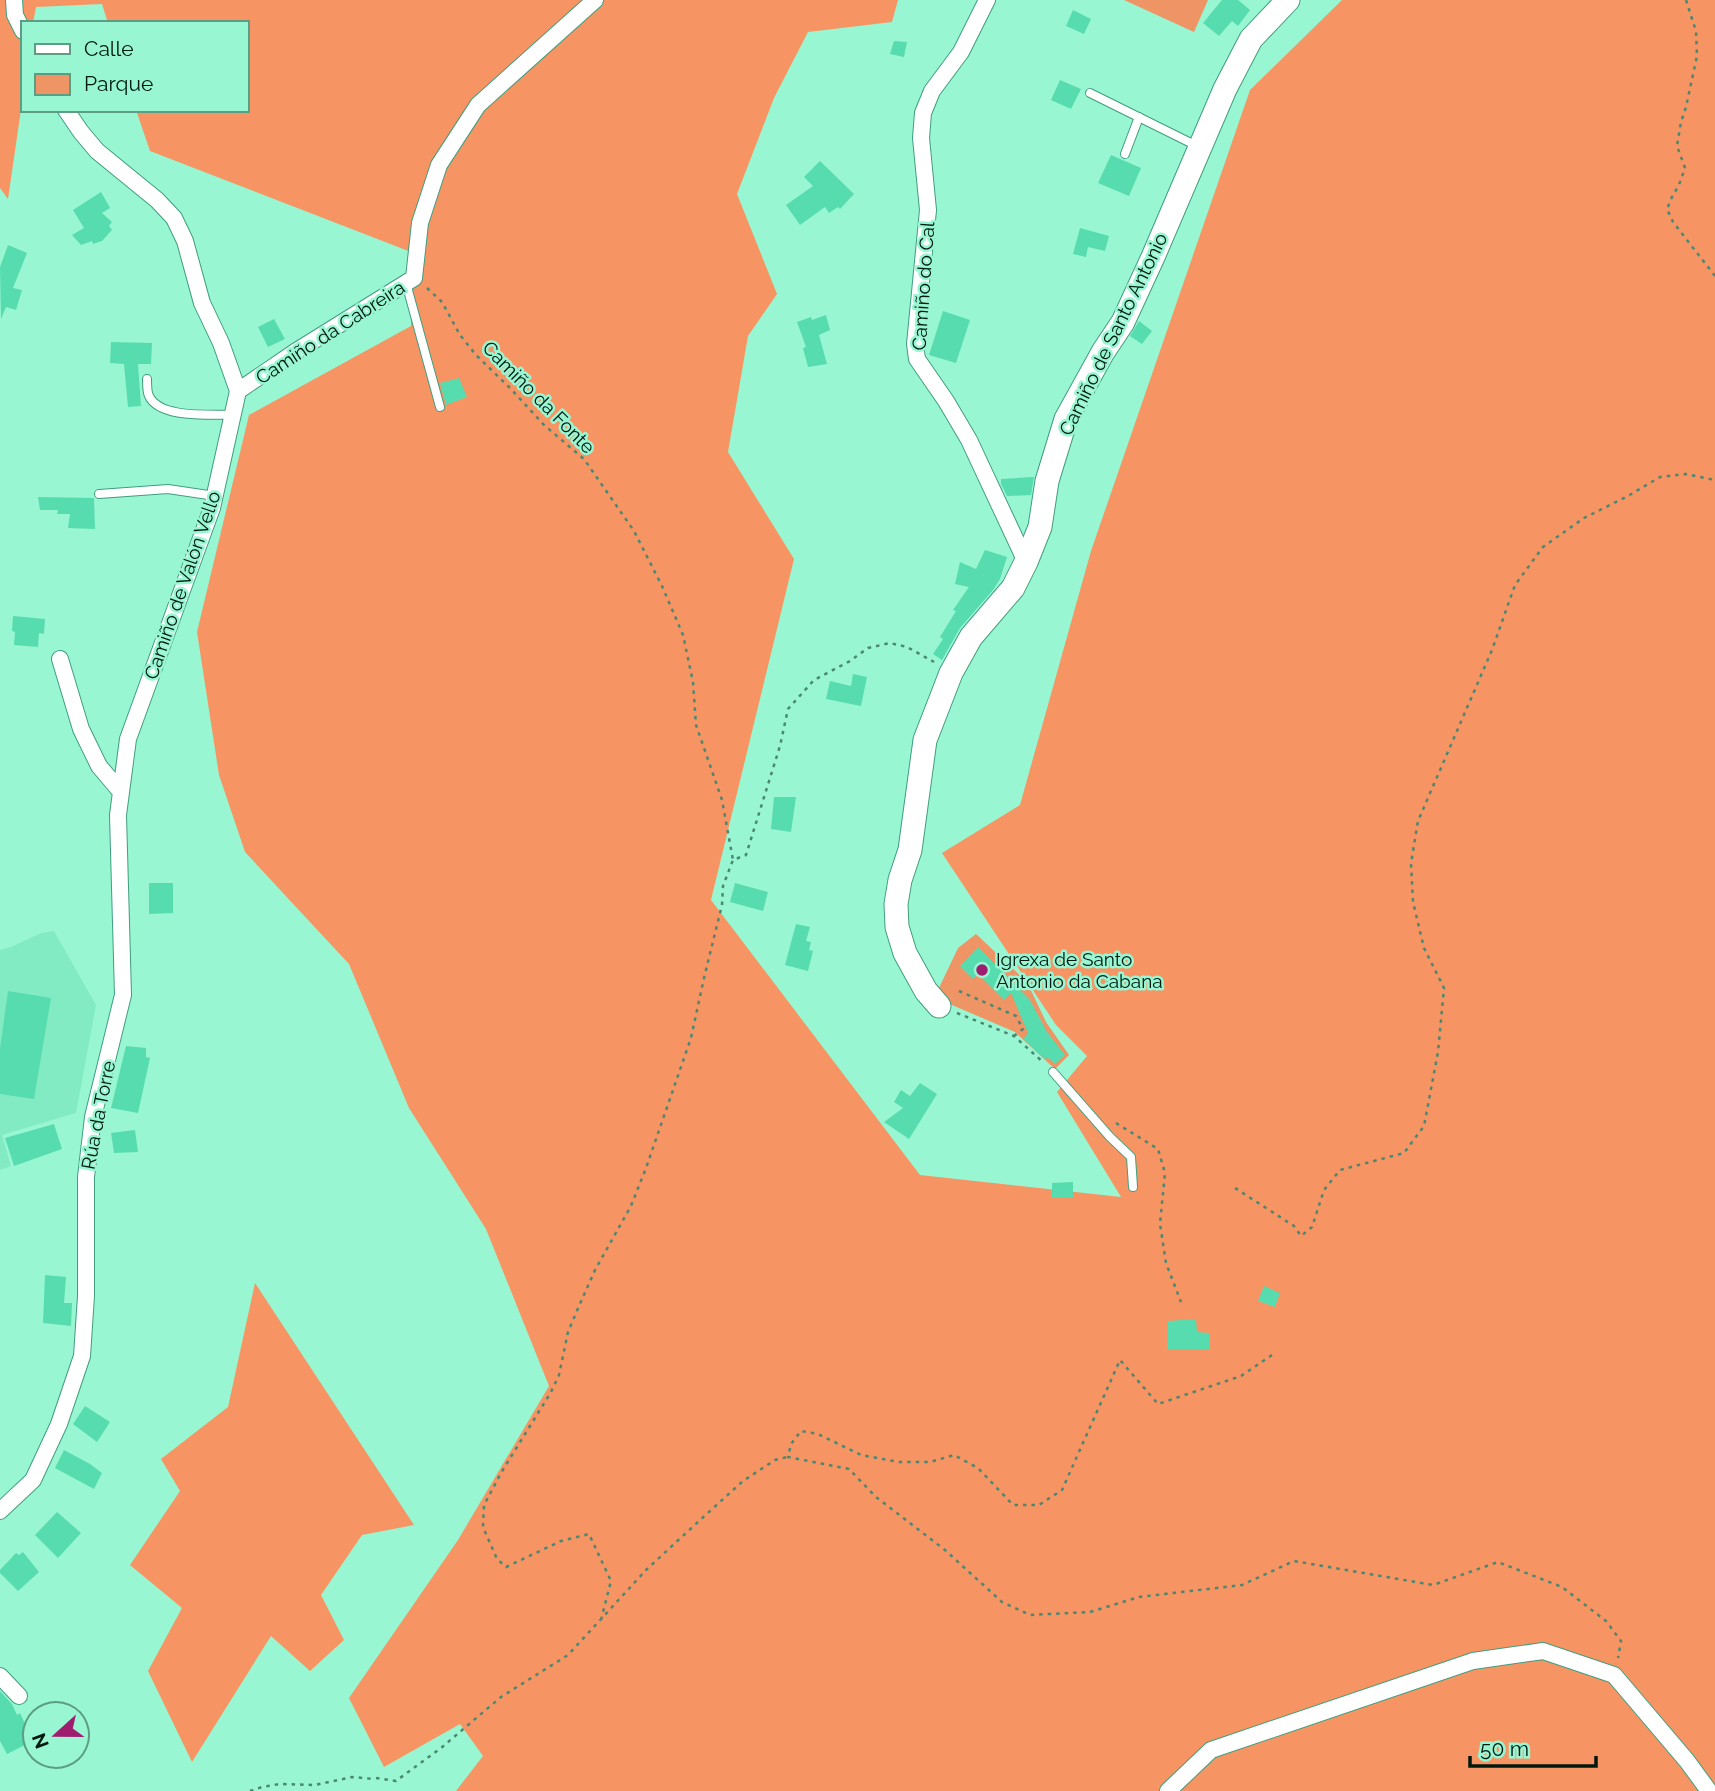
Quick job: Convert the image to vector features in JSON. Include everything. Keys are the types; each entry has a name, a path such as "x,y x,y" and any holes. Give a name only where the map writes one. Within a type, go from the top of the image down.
{"street":[{"path":"3,0 15,7 21,25"},
{"name":"Camiño da Cabreira","path":"238,391 295,352 410,281 420,223 439,165 445,155 478,105 595,0"},
{"name":"Camiño do Cal","path":"987,0 961,52 932,91 923,113 921,138 929,210 915,344 917,359 969,440 1026,562"},
{"name":"Camiño de Santo Antonio","path":"939,1006 926,991 905,953 897,927 896,904 900,880 910,850 925,740 951,673 971,637 1013,588 1026,562 1040,527 1047,481 1066,419 1102,352 1123,322 1225,89 1251,39 1288,0"},
{"path":"67,112 97,150 157,200 174,218 185,241 202,303 221,343 238,391"},
{"name":"Camiño de Valón Vello","path":"128,739 212,508 238,391"},
{"path":"60,659 80,729 99,766 121,792"},
{"name":"Rúa da Torre","path":"0,1511 33,1480 59,1424 82,1356 86,1296 86,1177 93,1117 123,995 118,815 128,739"},
{"path":"1168,1791 1212,1751 1473,1661 1543,1651 1614,1675 1709,1791"},
{"path":"0,1676 19,1696"}],"lane":[{"path":"1090,93 1200,148"},
{"path":"1125,154 1139,117"},
{"path":"410,281 440,407"},
{"path":"147,379 149,396 162,409 176,413 233,415"},
{"path":"99,494 168,489 215,496"},
{"path":"1053,1072 1131,1157 1133,1187"}],"path":[{"path":"1686,0 1696,31 1697,56 1677,146 1685,168 1667,208 1673,222 1715,276"},
{"name":"Camiño da Fonte","path":"410,281 419,280 442,302 460,335 475,355 544,425 584,459 634,531 683,635 693,682 696,725 722,800 733,860"},
{"path":"1235,1188 1294,1226 1301,1237 1312,1227 1324,1190 1340,1170 1404,1153 1424,1126 1438,1052 1444,988 1424,948 1413,902 1410,863 1418,821 1492,650 1515,585 1543,547 1584,518 1660,477 1686,474 1715,480"},
{"path":"601,1620 611,1581 589,1534 561,1541 506,1567 497,1559 483,1527 484,1506 551,1392 559,1374 568,1332 579,1306 595,1270 631,1206 646,1168 691,1038 722,905 723,886 733,860 746,855 780,746 788,709 814,680 868,648 890,643 907,647 951,673"},
{"path":"939,1006 1014,1036 1023,1029 1016,1016 959,991"},
{"path":"788,1457 792,1444 801,1431 818,1434 861,1455 899,1462 930,1462 954,1455 978,1468 1013,1505 1039,1505 1062,1490 1120,1360 1158,1405 1241,1376 1272,1355"},
{"path":"250,1791 280,1784 315,1786 352,1777 396,1781 441,1748 501,1697 568,1655 646,1570 743,1481 775,1460 788,1457 849,1469 876,1497 945,1550 1002,1602 1030,1615 1090,1612 1139,1597 1242,1585 1294,1561 1433,1585 1498,1562 1562,1587 1606,1621 1621,1641 1614,1675"},
{"path":"376,1778 385,1780"}],"shaded area":[{"path":"0,0 898,0 892,22 808,32 774,98 737,194 777,294 748,336 728,452 794,559 711,900 920,1175 1121,1197 1057,1092 1087,1056 1056,1025 942,853 1020,805 1091,551 1250,90 1342,0 1715,0 1715,1791 456,1791 483,1756 460,1724 384,1767 349,1698 458,1540 549,1386 486,1229 409,1108 349,964 245,852 219,775 197,632 249,415 411,326 411,252 150,151 137,112 248,112 248,21 107,21 102,4 36,7 33,21 21,21 21,110 8,199 0,188"},
{"path":"54,931 96,1005 76,1113 2,1135 11,1166 0,1170 0,950 41,933"},
{"path":"255,1283 414,1525 362,1535 321,1595 344,1640 310,1671 271,1636 192,1762 148,1671 182,1608 130,1565 180,1491 161,1459 228,1407"}],"green space":[{"path":"1124,0 1208,0 1194,32"},
{"path":"976,934 1027,982 1046,1022 1069,1055 1055,1069 1015,1032 945,1002 938,990 958,948"}],"building":[{"path":"1222,0 1238,0 1250,10 1238,26 1232,21 1219,36 1203,23"},
{"path":"1073,10 1091,19 1084,34 1066,26"},
{"path":"894,41 907,42 904,57 890,54"},
{"path":"1060,80 1081,89 1071,109 1051,100"},
{"path":"1111,155 1141,168 1129,196 1098,183"},
{"path":"820,161 854,194 840,209 838,207 829,213 825,207 800,225 786,205 813,186 804,177"},
{"path":"101,192 110,208 102,213 112,222 109,226 112,230 102,241 81,245 72,235 84,228 73,210"},
{"path":"1080,228 1109,236 1105,251 1088,247 1086,257 1073,254"},
{"path":"8,245 27,253 13,288 22,290 16,310 6,307 1,319 0,267"},
{"path":"943,311 970,320 956,363 929,355"},
{"path":"826,315 830,330 819,335 827,364 808,367 803,348 806,347 797,322"},
{"path":"274,319 285,339 268,347 258,327"},
{"path":"1139,321 1152,331 1142,344 1130,336"},
{"path":"111,342 152,343 151,364 138,364 141,406 128,407 124,364 110,363"},
{"path":"459,378 467,397 446,405 440,383"},
{"path":"1034,477 1031,495 1007,496 1001,484 1001,479"},
{"path":"38,497 94,498 95,529 68,528 70,514 57,514 58,510 40,510"},
{"path":"985,550 1007,557 1000,579 960,628 942,660 933,654 956,611 953,610 969,587 955,584 960,562 976,569"},
{"path":"13,616 45,619 44,634 39,633 38,647 14,645"},
{"path":"853,674 867,677 861,706 826,699 830,681 851,686"},
{"path":"774,797 796,797 791,832 771,829"},
{"path":"149,883 173,883 173,913 149,914"},
{"path":"735,883 768,892 763,911 730,902"},
{"path":"796,924 810,927 806,941 811,942 809,950 813,951 808,971 785,965"},
{"path":"978,947 1030,1000 1047,1032 1065,1055 1055,1064 1048,1058 1045,1059 1023,1039 1028,1033 1011,993 1004,1000 978,974 973,979 960,966"},
{"path":"8,991 51,998 34,1099 0,1094 0,1049"},
{"path":"126,1046 146,1048 146,1057 150,1058 138,1113 111,1108"},
{"path":"920,1083 937,1094 909,1139 884,1122 903,1108 894,1102 901,1090 910,1096"},
{"path":"54,1124 62,1149 14,1166 5,1138"},
{"path":"135,1130 138,1152 114,1153 111,1133"},
{"path":"1073,1182 1073,1197 1052,1198 1052,1183"},
{"path":"45,1275 66,1277 64,1303 72,1303 71,1326 43,1323"},
{"path":"1264,1286 1280,1293 1275,1307 1258,1301"},
{"path":"1196,1319 1197,1332 1209,1333 1210,1349 1167,1349 1168,1321"},
{"path":"85,1406 110,1422 97,1442 73,1424"},
{"path":"64,1450 102,1473 94,1489 55,1468"},
{"path":"57,1512 81,1533 58,1558 35,1535"},
{"path":"23,1552 39,1572 18,1591 0,1570 16,1553 19,1555"},
{"path":"0,1691 12,1704 17,1715 20,1713 21,1715 21,1747 7,1754 0,1741"}],"place":[{"name":"Igrexa de Santo Antonio da Cabana","path":"982,970"}]}
